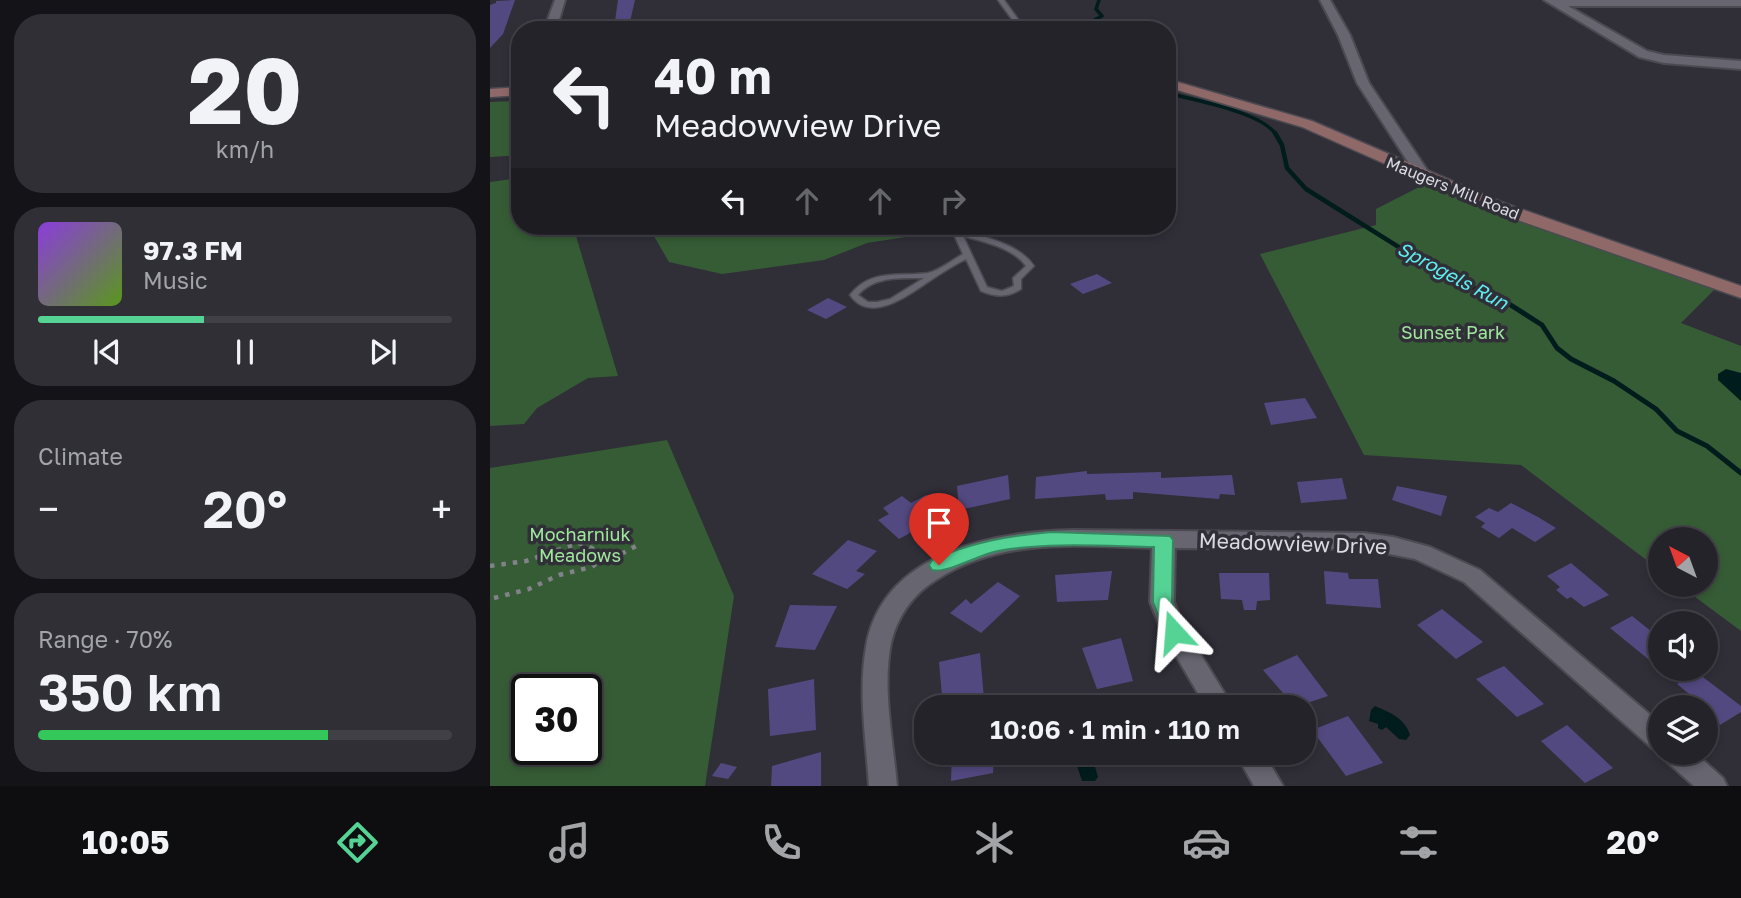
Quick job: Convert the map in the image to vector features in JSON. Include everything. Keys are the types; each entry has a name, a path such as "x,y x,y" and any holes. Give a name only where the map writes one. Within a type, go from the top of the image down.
{"street":[{"path":"553,21 560,0"},
{"path":"1325,0 1344,36 1363,83 1424,176"},
{"path":"1551,1 1741,3"},
{"path":"1551,1 1643,54 1664,59 1741,65"},
{"name":"Maugers Mill Road","path":"1176,86 1307,124 1495,206 1741,292"},
{"path":"490,93 511,92"},
{"name":"Meadowview Drive","path":"883,786 875,652 883,625 897,601 939,565 964,553 997,544 1051,538 1364,541 1422,553 1472,576 1648,729"},
{"path":"1164,540 1162,602 1174,632 1213,695"},
{"path":"1256,765 1269,786"},
{"path":"1690,765 1713,786"}],"lane":[{"path":"1001,0 1016,21"},
{"path":"959,235 984,289 996,294 1010,293 1018,287 1017,278 1030,266 1028,260 972,235"},
{"path":"935,275 902,276 873,281 861,286 854,295 857,301 864,304 886,304 935,275 967,255"}],"path":[{"path":"490,566 526,561 578,543 592,548 600,560"},
{"path":"490,599 529,589 559,575 592,567 600,560 612,559 636,546"}],"green space":[{"path":"511,101 511,156 490,157 490,102"},
{"path":"511,179 511,235 576,235 618,376 588,378 537,408 524,424 490,426 490,182"},
{"name":"Sunset Park","path":"1427,183 1494,211 1715,289 1681,323 1741,346 1741,631 1718,614 1718,611 1695,597 1718,597 1718,527 1648,527 1648,561 1521,465 1364,455 1260,254 1376,225 1376,209"},
{"path":"653,235 918,235 867,243 824,260 722,274 669,262"},
{"name":"Mocharniuk Meadows","path":"667,440 734,596 705,786 490,786 490,468"}],"shaded area":[{"path":"1726,369 1741,373 1741,401 1718,380 1718,374"},
{"path":"1375,706 1396,716 1404,724 1410,735 1406,740 1399,739 1386,727 1382,730 1378,728 1378,724 1369,721 1371,710"},
{"path":"1077,765 1094,765 1098,777 1095,781 1082,781"}],"building":[{"path":"515,0 503,34 490,48 490,5 496,1"},
{"path":"618,0 635,0 630,21 615,21"},
{"path":"1097,274 1112,283 1083,294 1070,284"},
{"path":"828,298 847,307 826,319 807,310"},
{"path":"1305,398 1317,418 1271,425 1264,403"},
{"path":"1087,471 1087,474 1161,472 1161,478 1232,475 1235,495 1220,494 1219,499 1133,492 1133,499 1106,500 1105,494 1035,499 1036,477"},
{"path":"1008,475 1010,499 959,510 957,486"},
{"path":"1342,478 1347,499 1301,503 1297,482"},
{"path":"1397,486 1447,496 1441,516 1392,500"},
{"path":"926,495 943,515 899,539 878,520 889,514 883,508 902,496 911,503"},
{"path":"1511,503 1556,528 1535,542 1512,528 1499,538 1481,527 1485,523 1475,517 1489,508 1498,512"},
{"path":"848,540 877,551 856,571 865,574 847,589 812,574"},
{"path":"1571,563 1609,595 1584,607 1556,590 1560,587 1547,576"},
{"path":"1112,571 1108,600 1057,602 1055,575"},
{"path":"1324,571 1348,573 1349,579 1378,579 1381,608 1326,604"},
{"path":"1219,573 1269,573 1270,600 1257,601 1256,610 1244,610 1242,600 1221,599"},
{"path":"998,582 1020,596 981,633 950,613 966,599 971,604"},
{"path":"790,605 837,606 815,650 775,647"},
{"path":"1442,609 1483,642 1456,659 1417,625"},
{"path":"1632,616 1648,629 1648,659 1610,628"},
{"path":"1121,638 1133,681 1097,689 1082,648"},
{"path":"980,653 984,695 942,695 939,662"},
{"path":"1297,655 1328,696 1316,700 1316,695 1285,695 1263,670"},
{"path":"1504,666 1544,704 1517,717 1476,679"},
{"path":"814,679 816,730 770,736 768,689"},
{"path":"1681,681 1708,681 1741,706 1741,712 1720,725 1718,695 1690,695 1677,684"},
{"path":"1348,716 1383,763 1346,776 1316,735 1316,728"},
{"path":"1567,725 1613,768 1585,783 1541,741"},
{"path":"821,752 821,786 771,786 772,766"},
{"path":"721,763 737,767 728,779 712,776"},
{"path":"952,765 993,765 993,773 951,781"}],"waterway":[{"name":"Sprogels Run","path":"1092,21 1102,16 1096,9 1099,0"},
{"name":"Sprogels Run","path":"1176,95 1243,113 1269,127 1276,135"},
{"name":"Sprogels Run","path":"1275,133 1282,145 1287,168 1306,189 1437,271 1509,304"},
{"name":"Sprogels Run","path":"1506,302 1542,325 1557,348 1571,359 1614,381 1656,409 1677,431 1707,446 1741,473"}],"route":[{"path":"939,565 964,553 997,544 1051,538 1164,540 1162,602 1174,632"}]}
